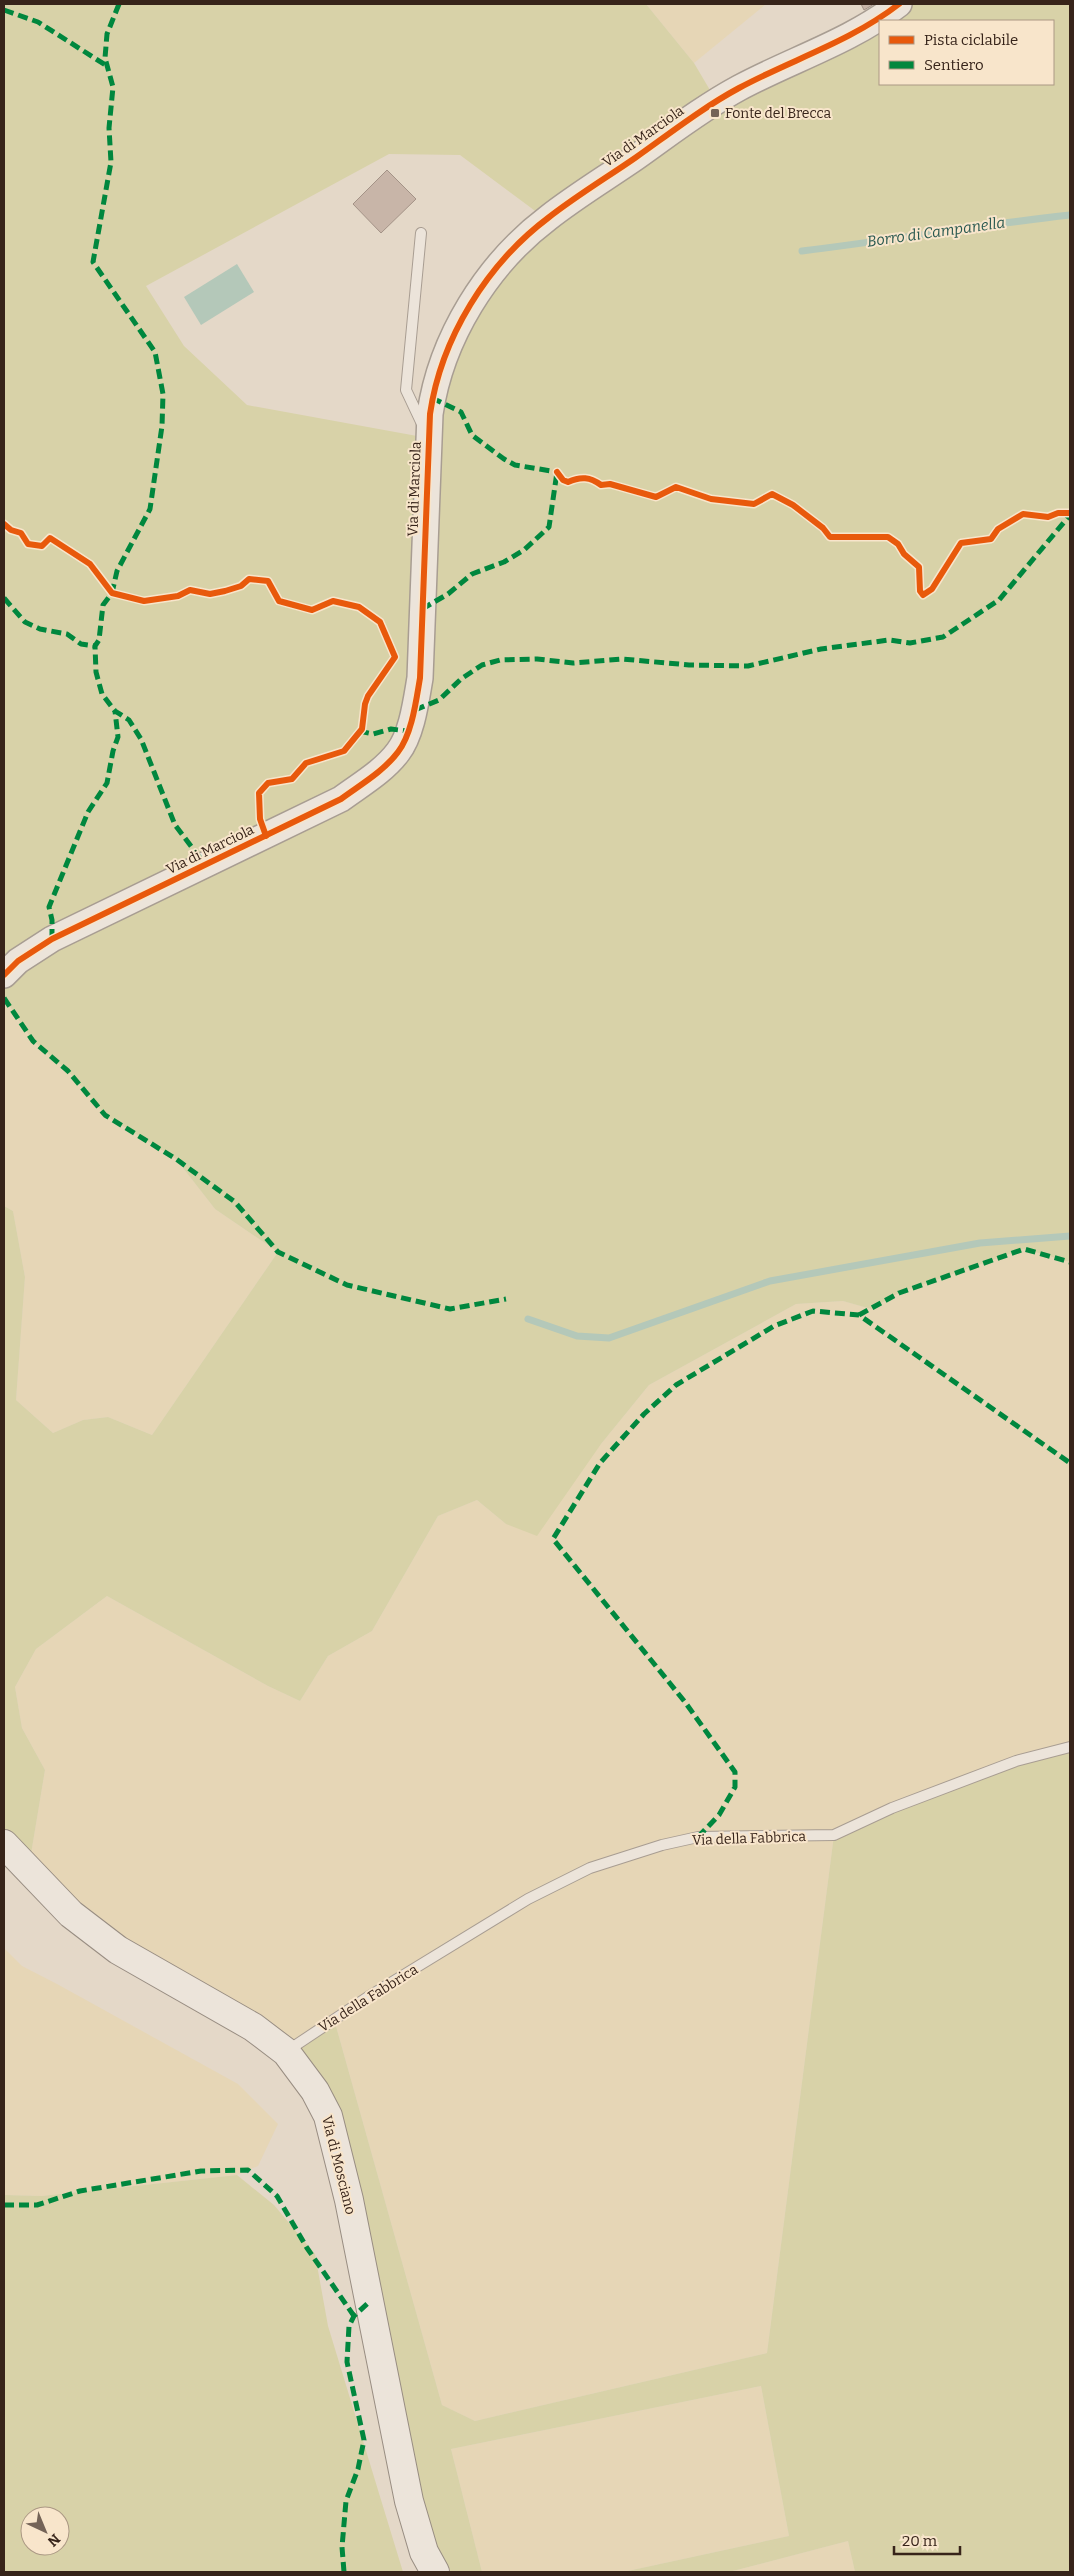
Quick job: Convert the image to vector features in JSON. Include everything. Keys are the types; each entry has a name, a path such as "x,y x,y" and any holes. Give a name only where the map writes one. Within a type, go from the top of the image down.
{"main road":[{"name":"Via di Mosciano","path":"4,1844 71,1914 110,1944 253,2027 286,2052 314,2091 328,2116 349,2200 408,2501 424,2552 435,2572"}],"street":[{"name":"Via di Marciola","path":"4,975 18,961 52,939 341,799 378,771 398,752 415,710 420,678 428,438 432,398 458,323 500,263 547,219 738,88 856,34 899,4"},
{"name":"Via di Marciola","path":"4,948 17,948 52,939"}],"lane":[{"path":"421,233 406,390 428,438"},
{"name":"Via della Fabbrica","path":"286,2052 371,1995 528,1899 590,1868 662,1845 698,1837 834,1835 892,1808 1016,1762 1070,1747"}],"shaded area":[{"path":"4,4 646,4 694,63 717,102 899,4 1070,4 1070,1262 1024,1249 899,1293 871,1309 843,1301 796,1304 649,1385 601,1444 537,1536 506,1524 477,1500 438,1516 372,1631 328,1656 300,1701 268,1686 107,1596 36,1649 15,1687 22,1728 45,1770 28,1872 4,1844 4,1206 13,1211 25,1277 16,1400 53,1433 83,1420 108,1417 152,1435 278,1252 215,1209 176,1159 105,1115 68,1071 33,1041 4,998","holes":["389,154 460,155 546,219 458,323 428,438 247,405 184,346 146,286"]},
{"path":"646,4 766,4 694,63"},
{"path":"237,264 254,292 201,325 184,297"},
{"path":"4,998 33,1041 68,1071 105,1115 176,1159 215,1209 278,1252 152,1435 108,1417 83,1420 53,1433 16,1400 25,1277 13,1211 4,1206"},
{"path":"1024,1249 1070,1262 1070,1747 834,1835 767,2353 475,2421 442,2405 334,2019 286,2052 28,1872 45,1770 22,1728 15,1687 36,1649 107,1596 268,1686 300,1701 328,1656 372,1631 438,1516 477,1500 506,1524 601,1444 649,1385 796,1304 843,1301 871,1309 899,1293"},
{"path":"1070,1748 1070,2572 855,2572 848,2541 729,2572 623,2572 789,2536 761,2386 451,2449 482,2572 435,2572 349,2200 286,2052 334,2019 442,2405 475,2421 767,2353 834,1835 892,1808"},
{"path":"4,1948 22,1966 238,2084 278,2124 258,2166 237,2175 42,2196 4,2195"},
{"path":"237,2175 274,2205 315,2254 328,2326 403,2572 4,2572 4,2195 42,2196"},
{"path":"761,2386 789,2536 623,2572 482,2572 451,2449"},
{"path":"848,2541 855,2572 729,2572"}],"building":[{"path":"861,4 874,4 864,10"},
{"path":"387,170 416,199 381,233 353,204"}],"waterway":[{"name":"Borro di Campanella","path":"802,251 1070,215"},
{"path":"528,1319 577,1336 609,1338 770,1281 980,1243 1070,1236"}],"marked path":[{"path":"119,4 107,34 105,58 113,87 109,128 111,162 93,262 155,352 163,394 162,426 150,509 117,571 112,593 103,605 99,640 95,646 96,672 102,694 115,711 129,720 141,739 175,825 206,866"},
{"path":"4,10 38,22 107,66"},
{"path":"432,398 461,412 472,435 504,459 515,465 557,472"},
{"path":"422,609 448,594 472,574 504,562 524,550 549,527 557,472"},
{"path":"415,710 439,700 461,679 482,665 500,660 537,659 573,663 622,659 689,665 748,666 821,649 889,640 910,643 943,637 999,600 1070,515"},
{"path":"4,598 25,622 40,629 67,634 81,644 95,646"},
{"path":"52,939 52,920 49,907 88,812 107,783 113,751 118,737 115,711"},
{"path":"359,731 373,734 391,729 407,731"},
{"path":"4,998 33,1041 68,1071 105,1115 176,1159 235,1202 278,1252 347,1285 450,1309 506,1299"},
{"path":"859,1315 899,1293 1024,1249 1070,1262"},
{"path":"698,1837 719,1815 735,1787 735,1772 685,1702 553,1539 600,1463 644,1414 676,1385 774,1326 813,1311 859,1315 1070,1463"},
{"path":"4,2205 37,2205 80,2191 201,2171 248,2170 277,2196 307,2248 354,2316"},
{"path":"344,2572 342,2547 346,2501 358,2469 364,2440 347,2362 349,2326 354,2316 368,2303"}],"cycle path":[{"path":"4,975 18,961 52,939 341,799 392,759 403,745 407,736 420,678 430,414 444,358 470,305 505,257 548,218 569,202 725,96 841,40 899,4"},
{"path":"557,472 563,480 568,482 585,478 601,485 610,484 656,497 676,487 711,499 754,504 772,494 793,505 823,528 830,537 888,537 898,544 904,554 919,567 920,591 923,595 932,589 961,543 991,539 998,529 1023,514 1048,517 1058,513 1070,513"},
{"path":"4,524 11,530 21,533 28,544 42,546 50,538 90,564 112,593 144,601 178,596 190,590 210,594 225,591 241,586 249,579 268,581 279,601 312,610 333,601 359,607 380,622 395,657 368,696 365,704 362,729 344,751 306,763 292,779 268,783 259,793 260,819 266,836"}],"place":[{"name":"Fonte del Brecca","path":"715,113"}]}
